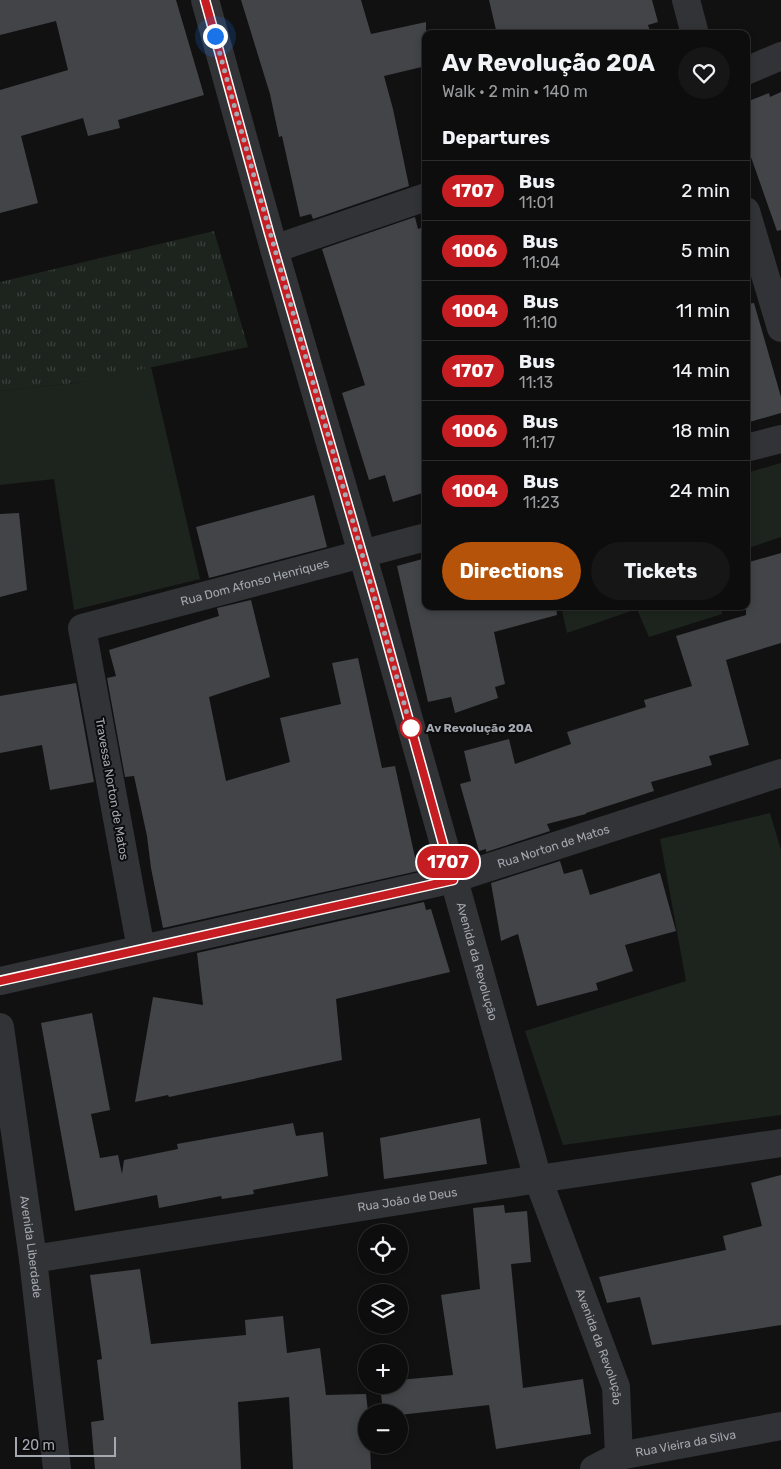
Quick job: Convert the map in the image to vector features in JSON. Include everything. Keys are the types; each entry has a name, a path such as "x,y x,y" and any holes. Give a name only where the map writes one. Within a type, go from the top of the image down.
{"street":[{"name":"Avenida da Revolução","path":"205,0 538,1179 616,1387 619,1456"},
{"path":"686,0 694,30"},
{"path":"750,68 781,56"},
{"path":"274,249 422,198"},
{"path":"750,224 781,328"},
{"path":"750,447 781,438"},
{"name":"Rua Dom Afonso Henriques","path":"82,628 422,537"},
{"name":"Travessa Norton de Matos","path":"82,628 141,949"},
{"name":"Rua Norton de Matos","path":"0,981 453,880 781,773"},
{"name":"Avenida Liberdade","path":"0,1027 33,1259 57,1469"},
{"name":"Rua João de Deus","path":"33,1259 538,1179 781,1144"},
{"name":"Rua Vieira da Silva","path":"594,1469 619,1456 781,1426"}],"green space":[{"path":"214,231 248,347 76,383 0,391 0,282"},
{"path":"151,367 200,579 74,610 54,479 0,485 0,391 76,383"},
{"path":"781,463 781,537 750,548 750,472"},
{"path":"562,610 634,610 567,633"},
{"path":"637,610 722,610 722,614 649,637"},
{"path":"770,813 781,850 781,1115 563,1145 525,1031 686,981 660,839"}],"building":[{"path":"0,0 176,0 204,95 118,120 120,128 88,136 83,118 21,136 38,203 0,213 0,90 68,70 56,21 0,35"},
{"path":"241,0 361,0 371,34 426,22 426,30 422,30 422,67 384,76 409,186 313,219 311,214 300,217 282,136 279,137 270,94"},
{"path":"489,0 652,0 658,22 648,25 650,30 496,30"},
{"path":"781,92 781,230 777,231 750,154 750,100 769,93 770,97"},
{"path":"415,217 418,229 422,228 422,493 393,502 385,475 369,480 342,393 365,385 322,249"},
{"path":"754,303 781,397 781,413 750,422 750,304"},
{"path":"314,495 327,547 209,578 196,527"},
{"path":"19,513 27,590 0,597 0,514"},
{"path":"781,553 781,643 726,660 749,745 709,756 712,765 651,782 654,791 586,814 547,824 550,831 486,852 486,849 479,851 460,784 471,781 464,751 509,739 515,764 571,744 567,732 646,707 644,700 692,686 676,636 746,615 746,610 750,610 750,562"},
{"path":"422,559 422,610 556,610 557,615 494,632 505,684 495,687 498,698 455,713 451,697 428,702 397,566"},
{"path":"251,600 270,677 209,697 226,781 290,762 280,718 341,704 332,663 358,658 382,768 395,766 418,871 163,928 151,868 147,836 134,776 125,777 107,678 116,676 109,650 219,616 217,608"},
{"path":"76,683 94,782 50,790 42,745 0,753 0,696"},
{"path":"560,861 564,874 582,869 590,895 660,873 676,931 625,945 633,971 596,983 598,990 537,1006 518,934 501,941 491,883"},
{"path":"424,902 426,910 431,909 450,972 336,999 342,1060 169,1097 168,1095 135,1102 153,997 203,1005 197,953"},
{"path":"92,1013 110,1110 91,1114 100,1158 118,1155 122,1174 124,1160 178,1149 177,1144 293,1123 296,1136 323,1132 328,1176 253,1190 254,1194 222,1199 221,1196 159,1208 157,1195 75,1211 41,1023"},
{"path":"480,1118 487,1164 384,1179 380,1138"},
{"path":"781,1175 781,1325 652,1345 640,1297 607,1303 599,1277 726,1250 723,1236 762,1226 751,1183"},
{"path":"504,1205 505,1213 527,1211 531,1262 511,1264 523,1388 583,1379 591,1434 496,1449 489,1405 408,1414 408,1404 382,1404 381,1394 408,1394 408,1379 453,1375 441,1295 480,1289 473,1208"},
{"path":"140,1269 151,1344 246,1335 245,1320 283,1316 287,1353 320,1348 326,1395 366,1394 367,1404 358,1404 358,1454 370,1454 371,1469 293,1469 289,1397 238,1402 241,1469 95,1469 91,1422 104,1420 97,1360 102,1359 90,1275"}],"bus line":[{"name":"1707","path":"0,981 453,880 363,554 269,233 205,0"}],"place":[{"name":"Av Revolução 20A","path":"411,728"}],"route":[{"path":"215,36 269,233 363,554 412,732 411,728"}]}
